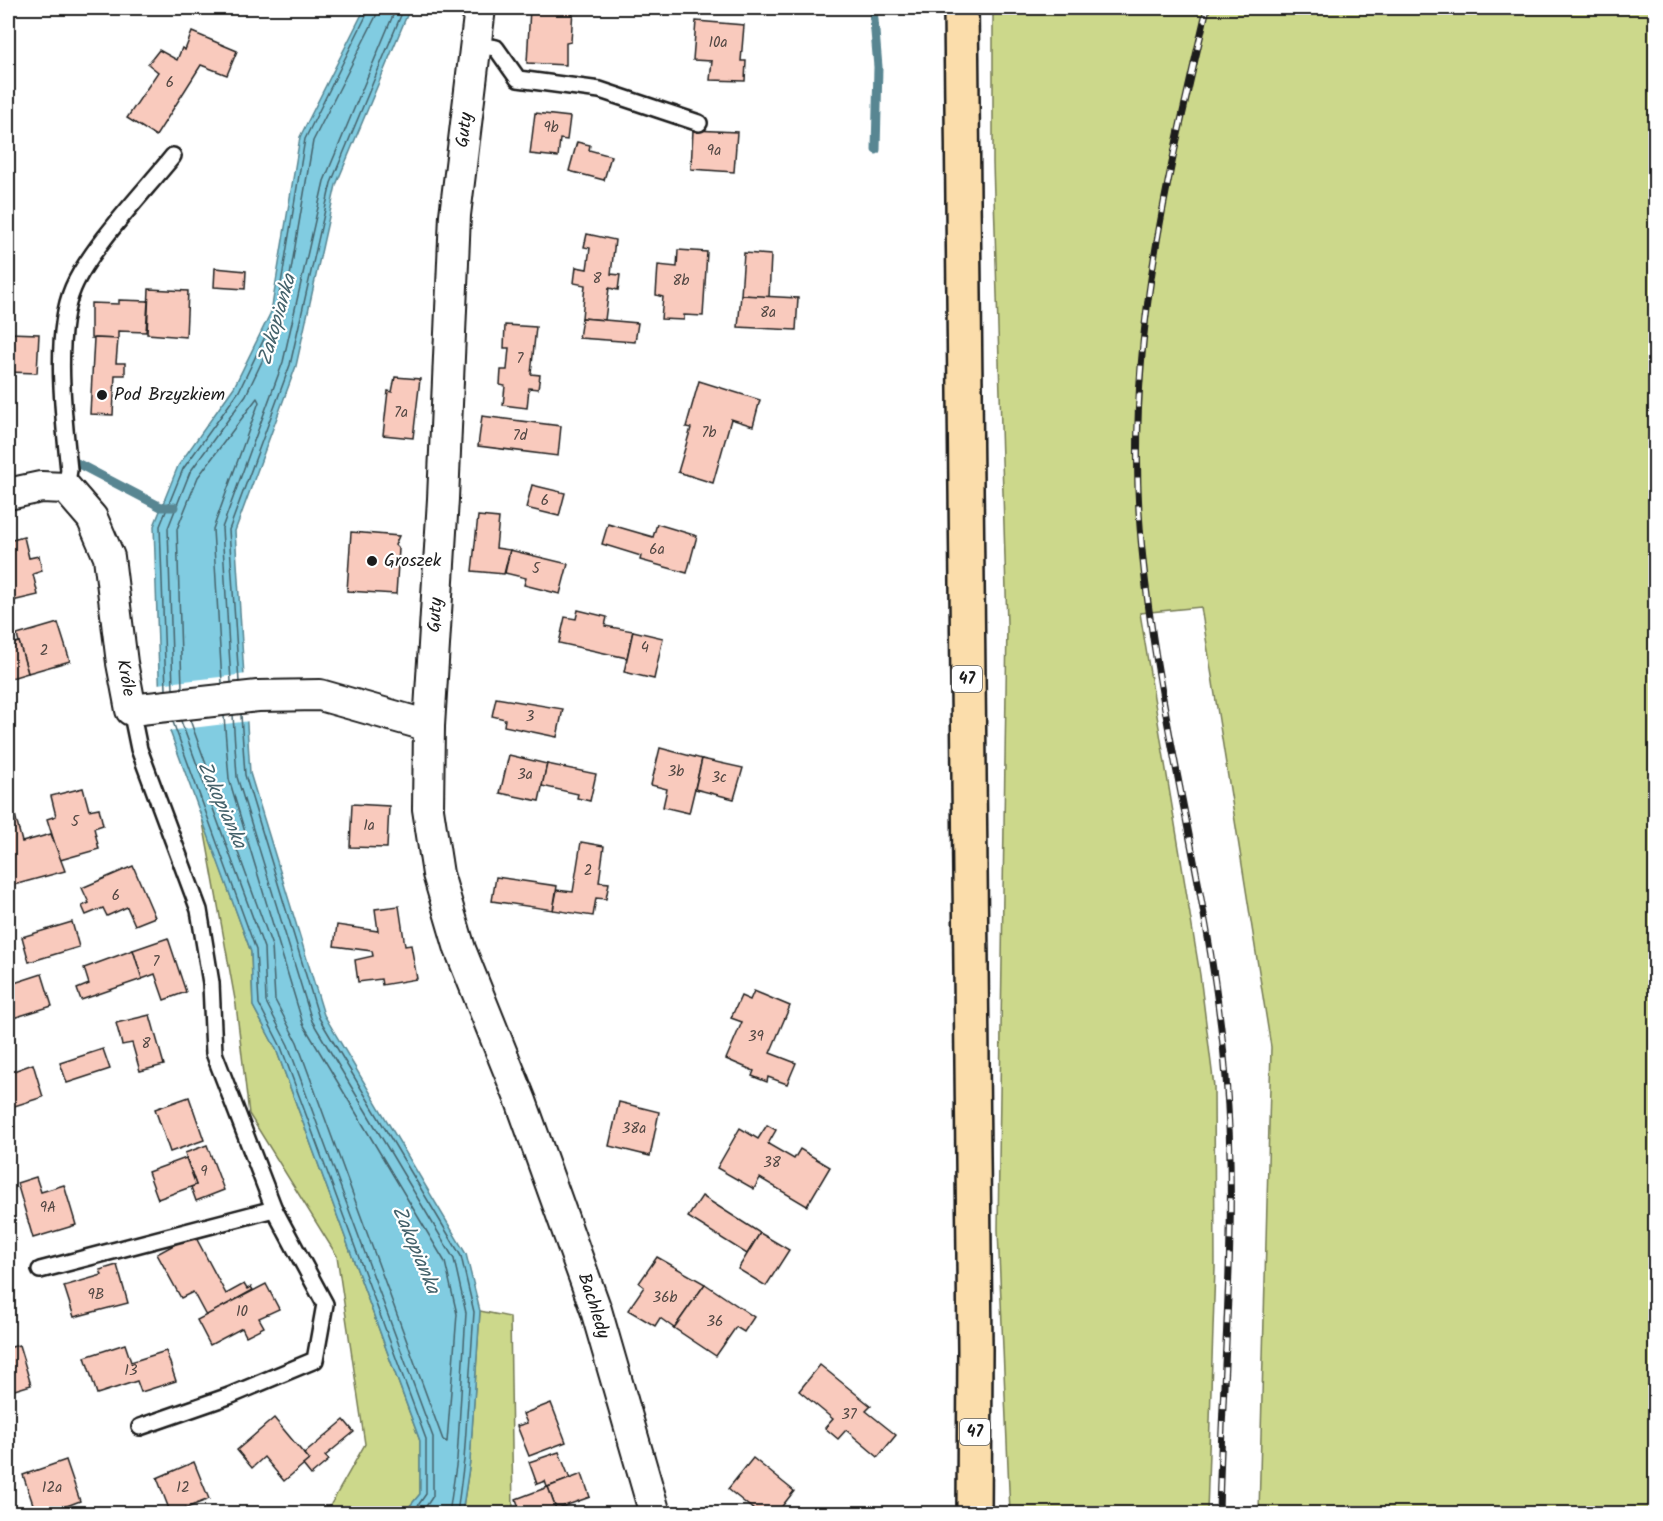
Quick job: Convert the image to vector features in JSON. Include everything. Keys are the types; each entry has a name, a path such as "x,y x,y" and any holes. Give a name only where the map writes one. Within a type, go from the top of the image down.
{"main road":[{"name":"47","path":"961,8 975,1350 974,1514"}],"street":[{"name":"Guty","path":"480,8 455,215 443,499 429,726 428,809 438,874 460,949 521,1101"},
{"path":"8,494 41,487 66,488"},
{"name":"Króle","path":"66,488 92,518 109,557 122,663 137,710 258,696 320,695 429,726"},
{"name":"Bachledy","path":"521,1101 596,1310 655,1514"}],"lane":[{"path":"476,45 496,48 518,79 600,90 699,123"},
{"path":"66,488 69,470 62,338 73,288 94,253 173,156"},
{"path":"137,710 138,749 199,910 211,983 214,1053 274,1209 325,1304 315,1360 229,1396 140,1427"},
{"path":"40,1270 274,1209"}],"green space":[{"path":"993,8 1655,8 1655,1513 1259,1513 1271,1047 1201,607 1140,613 1200,975 1214,1087 1215,1267 1207,1513 1010,1513 998,1230 1007,624 993,163"},
{"path":"202,817 251,952 253,1006 276,1049 420,1441 420,1494 404,1513 326,1513 365,1444 337,1256 249,1114 236,1005"},
{"path":"480,1311 510,1317 513,1513 462,1514 470,1461"}],"water":[{"name":"Zakopianka","path":"365,8 410,8 336,185 296,366 235,531 250,773 324,1015 466,1254 480,1311 470,1461 462,1513 404,1513 420,1494 420,1441 276,1049 253,1006 251,952 160,704 154,526 178,466 234,387 271,312 300,137"}],"pier":[{"path":"247,674 250,721 167,731 157,704 157,684"}],"building":[{"path":"530,8 573,8 571,42 566,43 566,65 527,63"},
{"path":"696,21 744,25 741,61 746,61 745,81 710,80 712,61 693,60"},
{"path":"192,32 237,51 227,75 201,65 156,136 127,118 158,72 148,64 159,50 177,60 182,48 185,50"},
{"path":"535,113 570,117 567,140 560,139 558,157 530,154"},
{"path":"693,130 737,132 734,172 691,169"},
{"path":"577,142 590,145 589,150 611,156 604,180 569,171"},
{"path":"587,234 615,240 611,274 620,275 618,290 609,288 605,320 582,318 585,285 574,283 576,267 587,269 590,248 584,247"},
{"path":"678,250 707,252 703,316 684,315 684,320 661,319 663,297 656,295 658,265 677,267"},
{"path":"744,253 771,255 769,297 741,295"},
{"path":"215,268 246,271 245,289 214,287"},
{"path":"149,289 188,291 186,337 147,334"},
{"path":"741,295 798,298 796,330 738,327"},
{"path":"119,300 148,301 146,332 118,331 118,339 91,338 91,303 119,304"},
{"path":"582,318 638,323 635,342 579,338"},
{"path":"505,325 536,327 531,374 540,375 538,389 529,388 527,408 503,405 505,386 500,385 501,370 507,370 509,348 504,348"},
{"path":"8,333 39,334 37,373 8,372"},
{"name":"Pod Brzyzkiem","path":"94,338 118,339 116,363 125,363 125,375 115,375 113,415 90,414"},
{"path":"395,377 420,379 413,438 383,435 388,391 392,392"},
{"path":"699,381 760,400 753,426 731,419 713,483 678,472 691,428 686,427"},
{"path":"482,416 561,426 558,456 478,446"},
{"path":"532,485 565,493 559,516 526,508"},
{"path":"478,516 499,518 496,548 510,550 504,574 472,571"},
{"path":"608,524 653,537 657,524 697,536 687,573 640,560 641,556 602,544"},
{"path":"351,532 399,536 395,545 399,549 396,594 347,591"},
{"path":"24,537 29,558 39,556 42,571 33,574 38,595 8,602 8,541"},
{"path":"510,550 568,564 560,594 524,585 526,578 505,573"},
{"path":"578,610 607,617 605,626 633,631 627,658 559,643 565,617 576,619"},
{"path":"58,623 70,661 28,673 17,635"},
{"path":"633,631 663,638 654,679 624,672"},
{"path":"19,642 28,673 8,679 8,645"},
{"path":"496,698 563,709 557,737 504,726 505,719 492,716"},
{"path":"660,748 702,759 689,813 663,807 667,789 651,785"},
{"path":"509,755 547,764 539,801 500,793"},
{"path":"702,759 743,768 734,799 695,789"},
{"path":"547,764 596,774 590,801 577,798 578,794 542,786"},
{"path":"83,788 89,810 99,808 103,825 94,828 99,849 60,860 47,819 56,816 51,796"},
{"path":"352,804 389,806 387,848 350,847"},
{"path":"15,815 22,842 51,834 65,871 10,886 8,817"},
{"path":"581,842 604,846 599,882 609,883 606,899 596,898 593,916 553,910 557,890 573,892"},
{"path":"133,866 155,917 135,925 127,907 107,916 103,908 86,915 82,906 89,903 82,888"},
{"path":"496,877 557,886 553,910 492,901"},
{"path":"399,906 405,946 411,945 417,979 382,985 381,979 358,982 355,960 373,956 372,951 334,946 337,925 378,931 375,909"},
{"path":"72,922 79,947 29,962 22,937"},
{"path":"168,938 186,992 164,1000 155,974 142,979 133,950"},
{"path":"133,950 142,979 81,1000 77,989 89,984 84,968"},
{"path":"42,974 52,1006 13,1018 8,1001 8,985"},
{"path":"754,991 790,1006 770,1053 796,1063 787,1084 768,1077 767,1082 752,1076 754,1071 726,1059 742,1022 731,1018 741,996 750,1000"},
{"path":"150,1015 164,1065 140,1071 132,1043 122,1045 116,1023"},
{"path":"103,1049 110,1069 67,1083 60,1063"},
{"path":"33,1064 43,1097 8,1108 8,1073"},
{"path":"189,1097 204,1140 170,1152 155,1109"},
{"path":"619,1102 659,1112 650,1156 609,1146"},
{"path":"767,1125 776,1130 768,1144 794,1159 800,1149 830,1167 807,1206 760,1178 754,1189 717,1168 740,1128 758,1139"},
{"path":"207,1145 224,1190 196,1201 191,1187 196,1185 185,1153"},
{"path":"186,1158 196,1185 158,1199 148,1172"},
{"path":"36,1177 41,1192 64,1185 76,1225 33,1238 17,1183"},
{"path":"702,1196 760,1233 747,1254 688,1217"},
{"path":"760,1233 789,1250 766,1286 738,1269"},
{"path":"194,1234 226,1294 244,1284 247,1289 251,1287 253,1290 206,1316 193,1292 181,1298 157,1254"},
{"path":"657,1257 705,1284 674,1328 660,1318 655,1326 628,1310 644,1287 639,1283"},
{"path":"117,1265 128,1303 74,1317 64,1286 102,1275 100,1270"},
{"path":"266,1284 279,1309 259,1318 264,1327 246,1336 242,1328 210,1345 197,1320"},
{"path":"705,1284 754,1317 744,1332 736,1327 716,1356 674,1328"},
{"path":"125,1344 131,1362 166,1351 176,1381 141,1392 137,1381 97,1394 85,1357"},
{"path":"19,1345 31,1385 8,1392 8,1348"},
{"path":"820,1365 871,1406 866,1411 896,1435 878,1457 846,1430 838,1439 825,1428 833,1419 799,1391"},
{"path":"551,1403 566,1442 529,1456 517,1426 527,1423 523,1414"},
{"path":"274,1418 309,1460 284,1481 264,1457 252,1468 237,1450"},
{"path":"344,1420 354,1432 325,1456 329,1460 311,1475 303,1465 309,1460 304,1454"},
{"path":"559,1452 570,1479 547,1487 545,1481 537,1484 529,1462"},
{"path":"753,1458 794,1491 776,1514 759,1514 728,1489"},
{"path":"66,1460 80,1501 46,1514 43,1514 41,1508 35,1510 23,1475"},
{"path":"194,1462 209,1499 171,1514 157,1478"},
{"path":"582,1474 590,1497 556,1509 548,1487"},
{"path":"548,1487 557,1512 521,1514 516,1499"}],"waterway":[{"path":"873,8 878,67 876,150"},
{"path":"73,461 161,507 174,507"}],"railway":[{"path":"1207,8 1178,134 1154,257 1140,382 1137,446 1139,512 1146,583 1168,725 1208,936 1226,1078 1230,1241 1219,1514"}],"place":[{"name":"Pod Brzyzkiem","path":"102,395"},
{"name":"Groszek","path":"372,561"}]}
